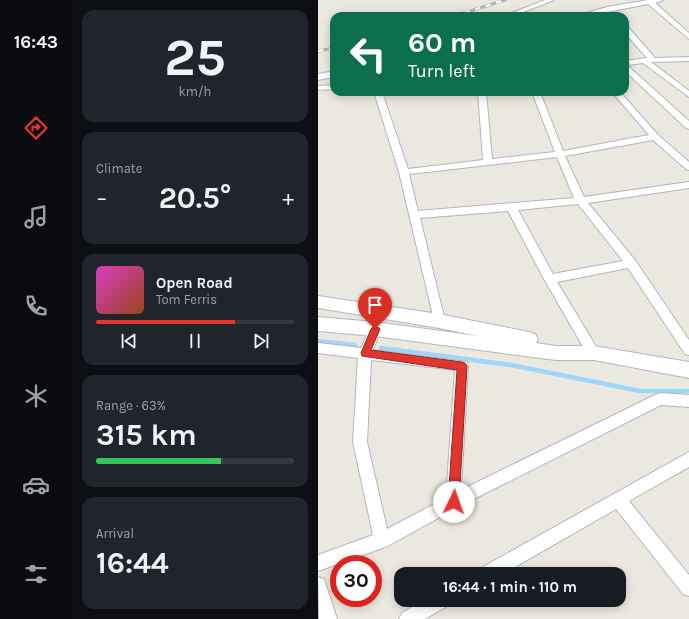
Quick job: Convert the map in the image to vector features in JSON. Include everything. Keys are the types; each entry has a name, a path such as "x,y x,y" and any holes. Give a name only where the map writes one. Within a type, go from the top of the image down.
{"street":[{"path":"518,12 551,0"},
{"path":"606,0 616,9"},
{"path":"595,12 660,0"},
{"path":"650,2 689,37"},
{"path":"629,33 653,60"},
{"path":"629,62 643,60 689,59"},
{"path":"643,60 689,95"},
{"path":"629,71 689,126"},
{"path":"318,77 330,75"},
{"path":"318,88 330,87"},
{"path":"379,96 404,172 439,320"},
{"path":"482,96 488,162"},
{"path":"538,96 580,200 630,263 689,350"},
{"path":"619,96 655,137 689,167"},
{"path":"404,172 560,154 655,137"},
{"path":"414,215 512,208 640,194 689,185"},
{"path":"512,208 550,279 594,353"},
{"path":"550,279 630,263"},
{"path":"318,302 439,320 594,353 689,370"},
{"path":"318,324 375,329 556,353 594,353"},
{"path":"375,329 365,353 360,442 382,540"},
{"path":"318,348 462,366 454,502"},
{"path":"318,563 382,540 454,502 660,399 689,401"},
{"path":"499,567 689,458"},
{"path":"618,499 689,588"},
{"path":"318,585 328,619"},
{"path":"408,619 429,607"}],"waterway":[{"path":"318,341 355,345"},
{"path":"381,348 511,365 640,391 689,391"}],"railway":[{"path":"467,12 505,0"},
{"path":"318,51 330,49"}],"route":[{"path":"375,329 365,353 462,366 454,502"}]}
